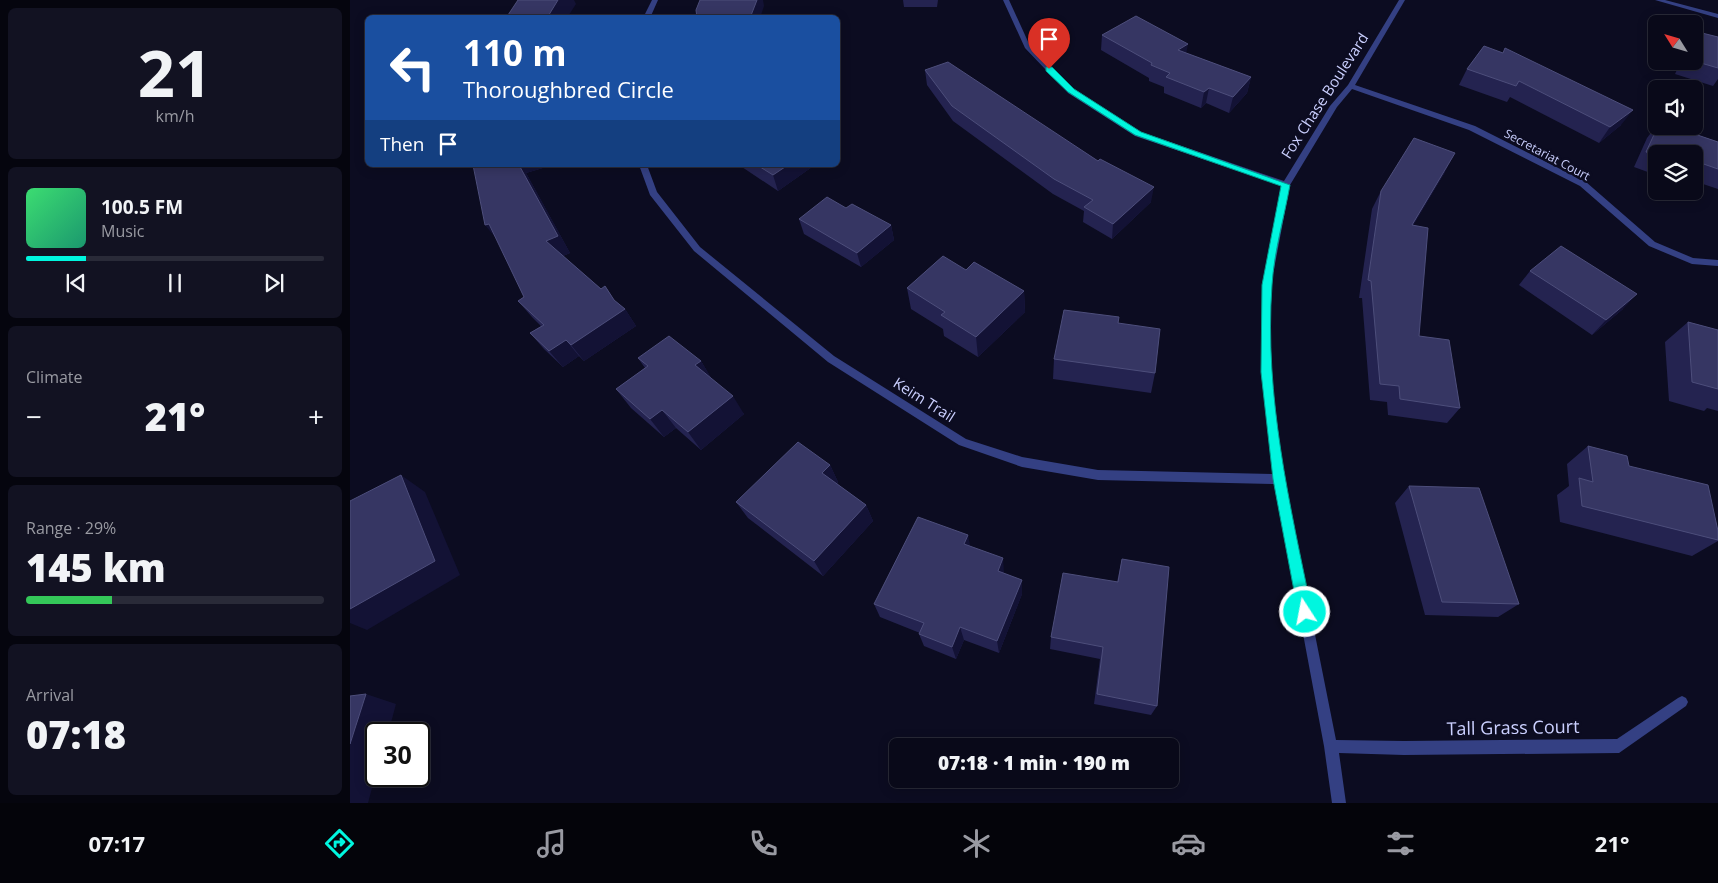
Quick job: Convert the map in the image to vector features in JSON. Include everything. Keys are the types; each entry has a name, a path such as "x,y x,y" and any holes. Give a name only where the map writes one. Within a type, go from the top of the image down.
{"street":[{"path":"648,15 655,0"},
{"path":"1006,0 1028,48 1071,91 1138,134 1286,185"},
{"name":"Fox Chase Boulevard","path":"1339,803 1331,746 1279,479 1266,372 1267,285 1286,185 1334,106 1351,86 1402,0"},
{"path":"1658,0 1718,16"},
{"name":"Secretariat Court","path":"1351,86 1472,128 1582,184 1652,244 1692,261 1718,263"},
{"name":"Keim Trail","path":"644,167 653,193 697,249 831,359 963,442 1022,462 1098,475 1279,479"},
{"name":"Tall Grass Court","path":"1331,746 1404,748 1619,746 1682,702"}],"building":[{"path":"518,0 558,0 549,15 508,15"},
{"path":"700,0 757,0 751,15 697,15 696,10"},
{"path":"1136,16 1188,44 1178,50 1251,77 1233,97 1209,88 1204,92 1166,77 1170,73 1151,65 1152,63 1102,35"},
{"path":"1703,33 1718,37 1718,68 1703,64"},
{"path":"1484,46 1503,53 1505,48 1633,110 1610,127 1519,81 1516,86 1467,69"},
{"path":"948,62 1098,161 1100,159 1154,187 1113,224 1084,207 1093,200 1054,179 952,106 925,70"},
{"path":"1654,135 1697,135 1718,142 1718,169 1703,164 1703,145 1649,145"},
{"path":"1414,138 1455,153 1412,225 1428,228 1419,336 1449,340 1460,408 1400,399 1399,386 1380,384 1371,281 1368,280 1381,191"},
{"path":"473,167 520,167 558,236 546,241 601,289 605,286 614,300 625,309 571,345 566,340 549,351 530,333 544,325 518,301 524,297 489,224 485,225"},
{"path":"760,167 785,167 773,175"},
{"path":"827,197 846,208 852,204 891,225 857,253 799,219"},
{"path":"1561,246 1637,294 1606,320 1530,271"},
{"path":"943,256 966,270 974,262 1024,291 976,337 941,315 945,312 907,288"},
{"path":"1064,310 1119,317 1118,323 1160,329 1155,373 1054,359"},
{"path":"1688,322 1718,330 1718,389 1692,382"},
{"path":"669,336 701,361 695,365 733,396 688,432 662,410 650,419 616,389 648,366 638,358"},
{"path":"798,442 830,465 822,473 866,505 814,561 736,502"},
{"path":"1588,446 1627,456 1629,466 1708,485 1718,531 1718,540 1582,506 1579,478 1593,482"},
{"path":"401,475 435,561 350,609 350,501"},
{"path":"1409,486 1479,488 1519,604 1442,602"},
{"path":"918,517 968,535 964,544 1003,558 998,571 1022,580 997,641 960,627 952,647 919,634 924,623 874,604"},
{"path":"1122,559 1169,567 1157,706 1097,694 1103,647 1051,637 1063,573 1118,582"},
{"path":"366,694 350,744 350,696"}],"route":[{"path":"1049,69 1071,91 1138,134 1286,185 1267,285 1266,372 1279,479 1305,612"}]}
